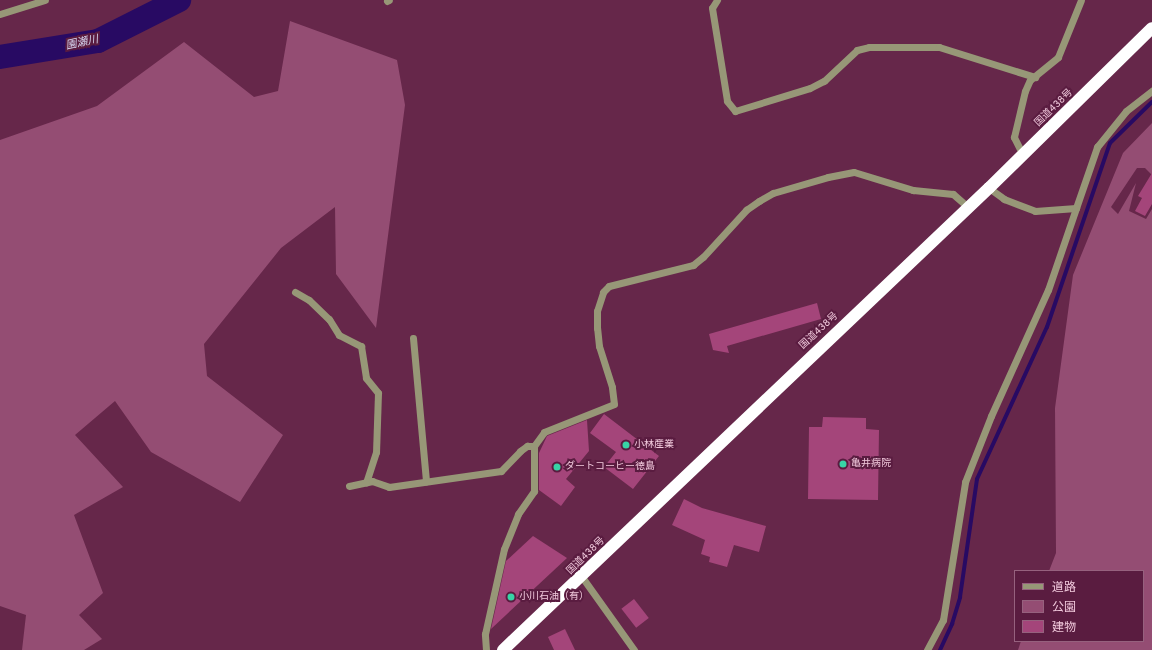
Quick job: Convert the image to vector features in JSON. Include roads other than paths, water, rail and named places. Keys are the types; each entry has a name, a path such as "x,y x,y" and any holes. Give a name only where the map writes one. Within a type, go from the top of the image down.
{"highway":[{"name":"国道438号","path":"502,650 582,577 989,188 1152,28"}],"street":[{"path":"0,14 45,0"},
{"path":"717,0 712,8 727,101 734,111 810,88 824,81 857,50 869,47 939,47 1035,77"},
{"path":"1022,155 1014,137 1025,91 1035,77 1058,57 1081,0"},
{"path":"928,650 944,620 965,482 991,416 1048,290 1097,147 1126,111 1152,91"},
{"path":"486,650 484,634 504,548 518,514 534,491 534,446 544,432 614,404 612,387 599,346 597,328 597,311 603,292 609,286 623,281 664,274 693,265 703,257 746,210 768,196 828,177 854,172 913,190 953,194 968,207"},
{"path":"989,188 1004,199 1035,211 1076,208"},
{"path":"295,292 309,300 329,319 340,335 360,346 366,378 378,393 376,452 366,482"},
{"path":"413,338 426,481"},
{"path":"349,486 372,481 389,487 501,471 509,465 520,451 527,446 534,446"},
{"path":"582,577 634,650"}],"waterway":[{"name":"園瀬川","path":"0,57 98,41 179,0"},
{"path":"940,650 952,624 960,597 977,479 1047,327 1110,143 1152,102"}],"place":[{"name":"小林産業","path":"626,445"},
{"name":"亀井病院","path":"843,464"},
{"name":"ダートコーヒー徳島","path":"557,467"},
{"name":"小川石油（有）","path":"511,597"}]}
